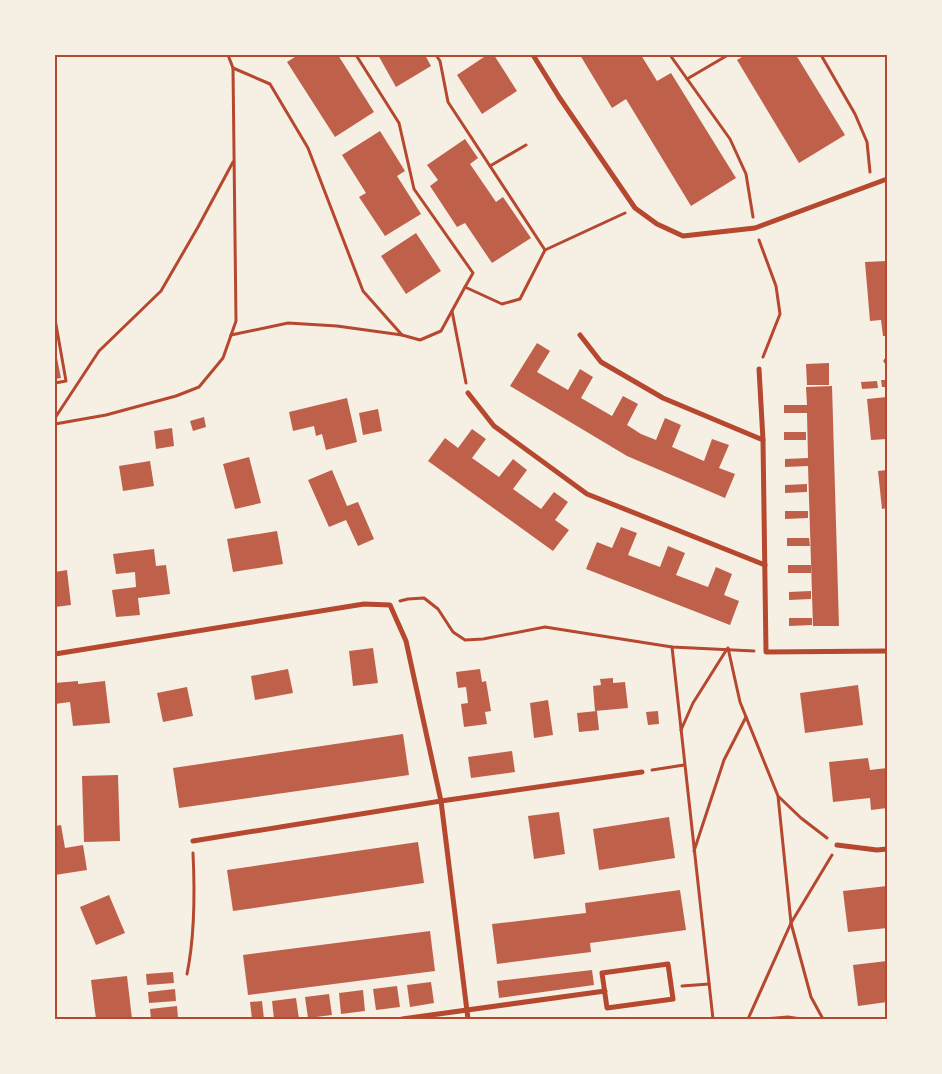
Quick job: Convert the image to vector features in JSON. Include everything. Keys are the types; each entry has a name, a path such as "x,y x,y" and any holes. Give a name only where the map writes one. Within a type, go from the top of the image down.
{"street":[{"path":"533,55 559,97 635,208 657,224 683,236 755,228 887,179"},
{"path":"580,335 601,362 663,398 763,440"},
{"path":"759,370 763,440 766,652 887,652"},
{"path":"468,393 494,426 587,494 765,565"},
{"path":"55,654 364,604 390,605 406,641 442,801 468,1019"},
{"path":"193,841 442,801 642,772"},
{"path":"837,846 877,850 887,849"},
{"path":"668,964 673,999 607,1008 605,991 602,973 668,964"},
{"path":"402,1019 605,991"}],"path":[{"path":"55,424 115,412 176,396 199,387 223,358 236,320 233,68 228,55"},
{"path":"230,335 288,323 337,326 402,335 420,340 441,331 473,273 414,189 399,122 356,55"},
{"path":"436,55 440,61 448,102 545,250"},
{"path":"670,55 730,139 746,174 755,228 776,286 780,314 759,370"},
{"path":"687,79 728,55"},
{"path":"821,55 855,114 867,142 870,185"},
{"path":"233,68 270,84 308,148 363,291 402,335"},
{"path":"490,166 526,145"},
{"path":"55,418 98,351 161,291 234,162"},
{"path":"465,287 502,304 520,299 545,250 635,208"},
{"path":"452,311 468,393"},
{"path":"55,320 66,381 55,383"},
{"path":"390,605 408,599 424,598 438,609 453,632 465,640 483,639 545,628 672,647 728,648 766,652"},
{"path":"672,647 713,1019"},
{"path":"728,648 740,702 778,796 791,923 811,997 823,1019"},
{"path":"680,731 692,703 728,648"},
{"path":"694,853 724,760 746,716"},
{"path":"642,772 684,765"},
{"path":"748,1019 791,923 837,846 801,818 778,796"},
{"path":"186,974 192,951 193,841"},
{"path":"698,985 709,984"},
{"path":"764,1019 788,1016 801,1019"}],"building":[{"path":"298,55 338,55 374,112 335,137 287,62"},
{"path":"378,55 425,55 431,66 396,87"},
{"path":"487,55 494,55 517,91 482,114 457,75"},
{"path":"580,55 641,55 657,81 671,73 736,178 691,206 626,99 612,108"},
{"path":"745,55 796,55 845,135 799,163 737,60"},
{"path":"380,131 405,171 397,176 421,214 385,236 359,197 366,193 342,155"},
{"path":"465,139 478,158 470,164 496,202 503,197 531,238 492,263 465,223 457,227 430,186 438,180 427,165"},
{"path":"416,233 441,271 406,294 381,256"},
{"path":"887,261 887,336 883,336 881,320 870,321 865,262"},
{"path":"537,343 550,351 537,372 568,390 580,369 593,377 581,398 612,416 623,396 638,404 627,425 641,434 656,440 665,418 681,425 672,447 704,461 712,439 729,445 719,468 735,474 725,498 627,456 510,386"},
{"path":"55,348 61,378 55,379"},
{"path":"829,363 829,385 807,385 806,364"},
{"path":"881,380 887,380 887,387 882,387"},
{"path":"877,381 878,388 862,389 861,382"},
{"path":"832,386 839,626 813,626 808,466 785,467 785,459 808,458 807,413 784,413 784,405 807,405 806,387"},
{"path":"887,397 887,439 871,440 867,399"},
{"path":"347,398 357,442 326,450 322,434 316,436 314,426 293,431 289,412"},
{"path":"378,409 382,431 363,435 359,413"},
{"path":"204,417 206,427 193,431 190,421"},
{"path":"172,428 174,446 156,449 154,431"},
{"path":"472,429 486,439 472,458 499,477 513,459 527,470 513,489 541,509 554,492 568,502 555,520 569,530 553,551 428,461 445,438 458,448"},
{"path":"784,432 806,432 806,440 784,440"},
{"path":"249,457 261,503 235,509 223,464"},
{"path":"150,461 154,486 123,491 119,466"},
{"path":"332,470 347,506 358,502 374,539 358,546 346,520 329,527 308,480"},
{"path":"887,470 887,508 882,509 878,471"},
{"path":"807,484 807,492 785,493 785,485"},
{"path":"785,511 808,511 808,518 785,519"},
{"path":"621,527 637,533 628,555 660,567 668,546 685,553 676,575 708,587 716,567 732,574 724,595 739,601 730,625 586,569 597,542 612,548"},
{"path":"277,531 283,564 233,572 227,539"},
{"path":"787,538 809,538 810,546 787,546"},
{"path":"154,549 156,566 166,565 170,594 138,598 140,615 116,617 112,590 136,587 135,572 116,574 113,554"},
{"path":"788,565 811,565 811,573 788,573"},
{"path":"67,570 71,605 55,607 55,572"},
{"path":"811,591 811,599 789,600 789,592"},
{"path":"789,618 812,618 812,625 789,626"},
{"path":"373,648 378,683 353,686 349,651"},
{"path":"288,669 293,693 255,700 251,676"},
{"path":"480,669 482,682 486,681 491,711 485,712 487,724 464,727 461,704 468,703 466,687 458,688 456,672"},
{"path":"613,678 613,683 625,682 628,708 595,711 593,686 601,685 600,679"},
{"path":"78,681 78,684 105,681 110,723 73,726 70,702 55,704 55,683"},
{"path":"858,685 863,725 805,733 800,693"},
{"path":"187,687 193,716 163,722 157,693"},
{"path":"548,700 553,735 534,738 530,703"},
{"path":"597,711 599,730 579,732 577,713"},
{"path":"658,711 659,724 648,725 646,712"},
{"path":"403,734 409,775 179,808 173,768"},
{"path":"512,751 515,772 471,778 468,757"},
{"path":"868,758 870,770 887,768 887,808 871,810 870,798 833,802 829,762"},
{"path":"118,775 120,841 84,842 82,776"},
{"path":"559,812 565,854 534,859 528,816"},
{"path":"669,817 675,858 599,870 593,829"},
{"path":"61,825 65,848 83,845 87,870 55,875 55,826"},
{"path":"418,842 424,883 233,911 227,870"},
{"path":"887,886 887,928 848,932 843,891"},
{"path":"680,890 686,930 590,943 591,952 497,964 492,924 586,913 585,903"},
{"path":"109,895 125,933 96,945 80,907"},
{"path":"430,931 435,971 248,995 243,955"},
{"path":"887,961 887,1002 858,1006 853,965"},
{"path":"592,970 594,985 499,998 497,981"},
{"path":"173,972 174,983 147,985 146,974"},
{"path":"127,976 132,1019 96,1019 91,980"},
{"path":"431,982 434,1003 410,1007 407,985"},
{"path":"397,986 400,1007 376,1010 373,989"},
{"path":"175,989 176,1001 149,1003 148,992"},
{"path":"363,990 365,1011 341,1014 339,993"},
{"path":"329,994 332,1015 308,1018 305,997"},
{"path":"296,998 299,1019 274,1019 272,1001"},
{"path":"262,1001 264,1019 252,1019 250,1002"},
{"path":"177,1006 178,1018 151,1019 150,1009"}]}
